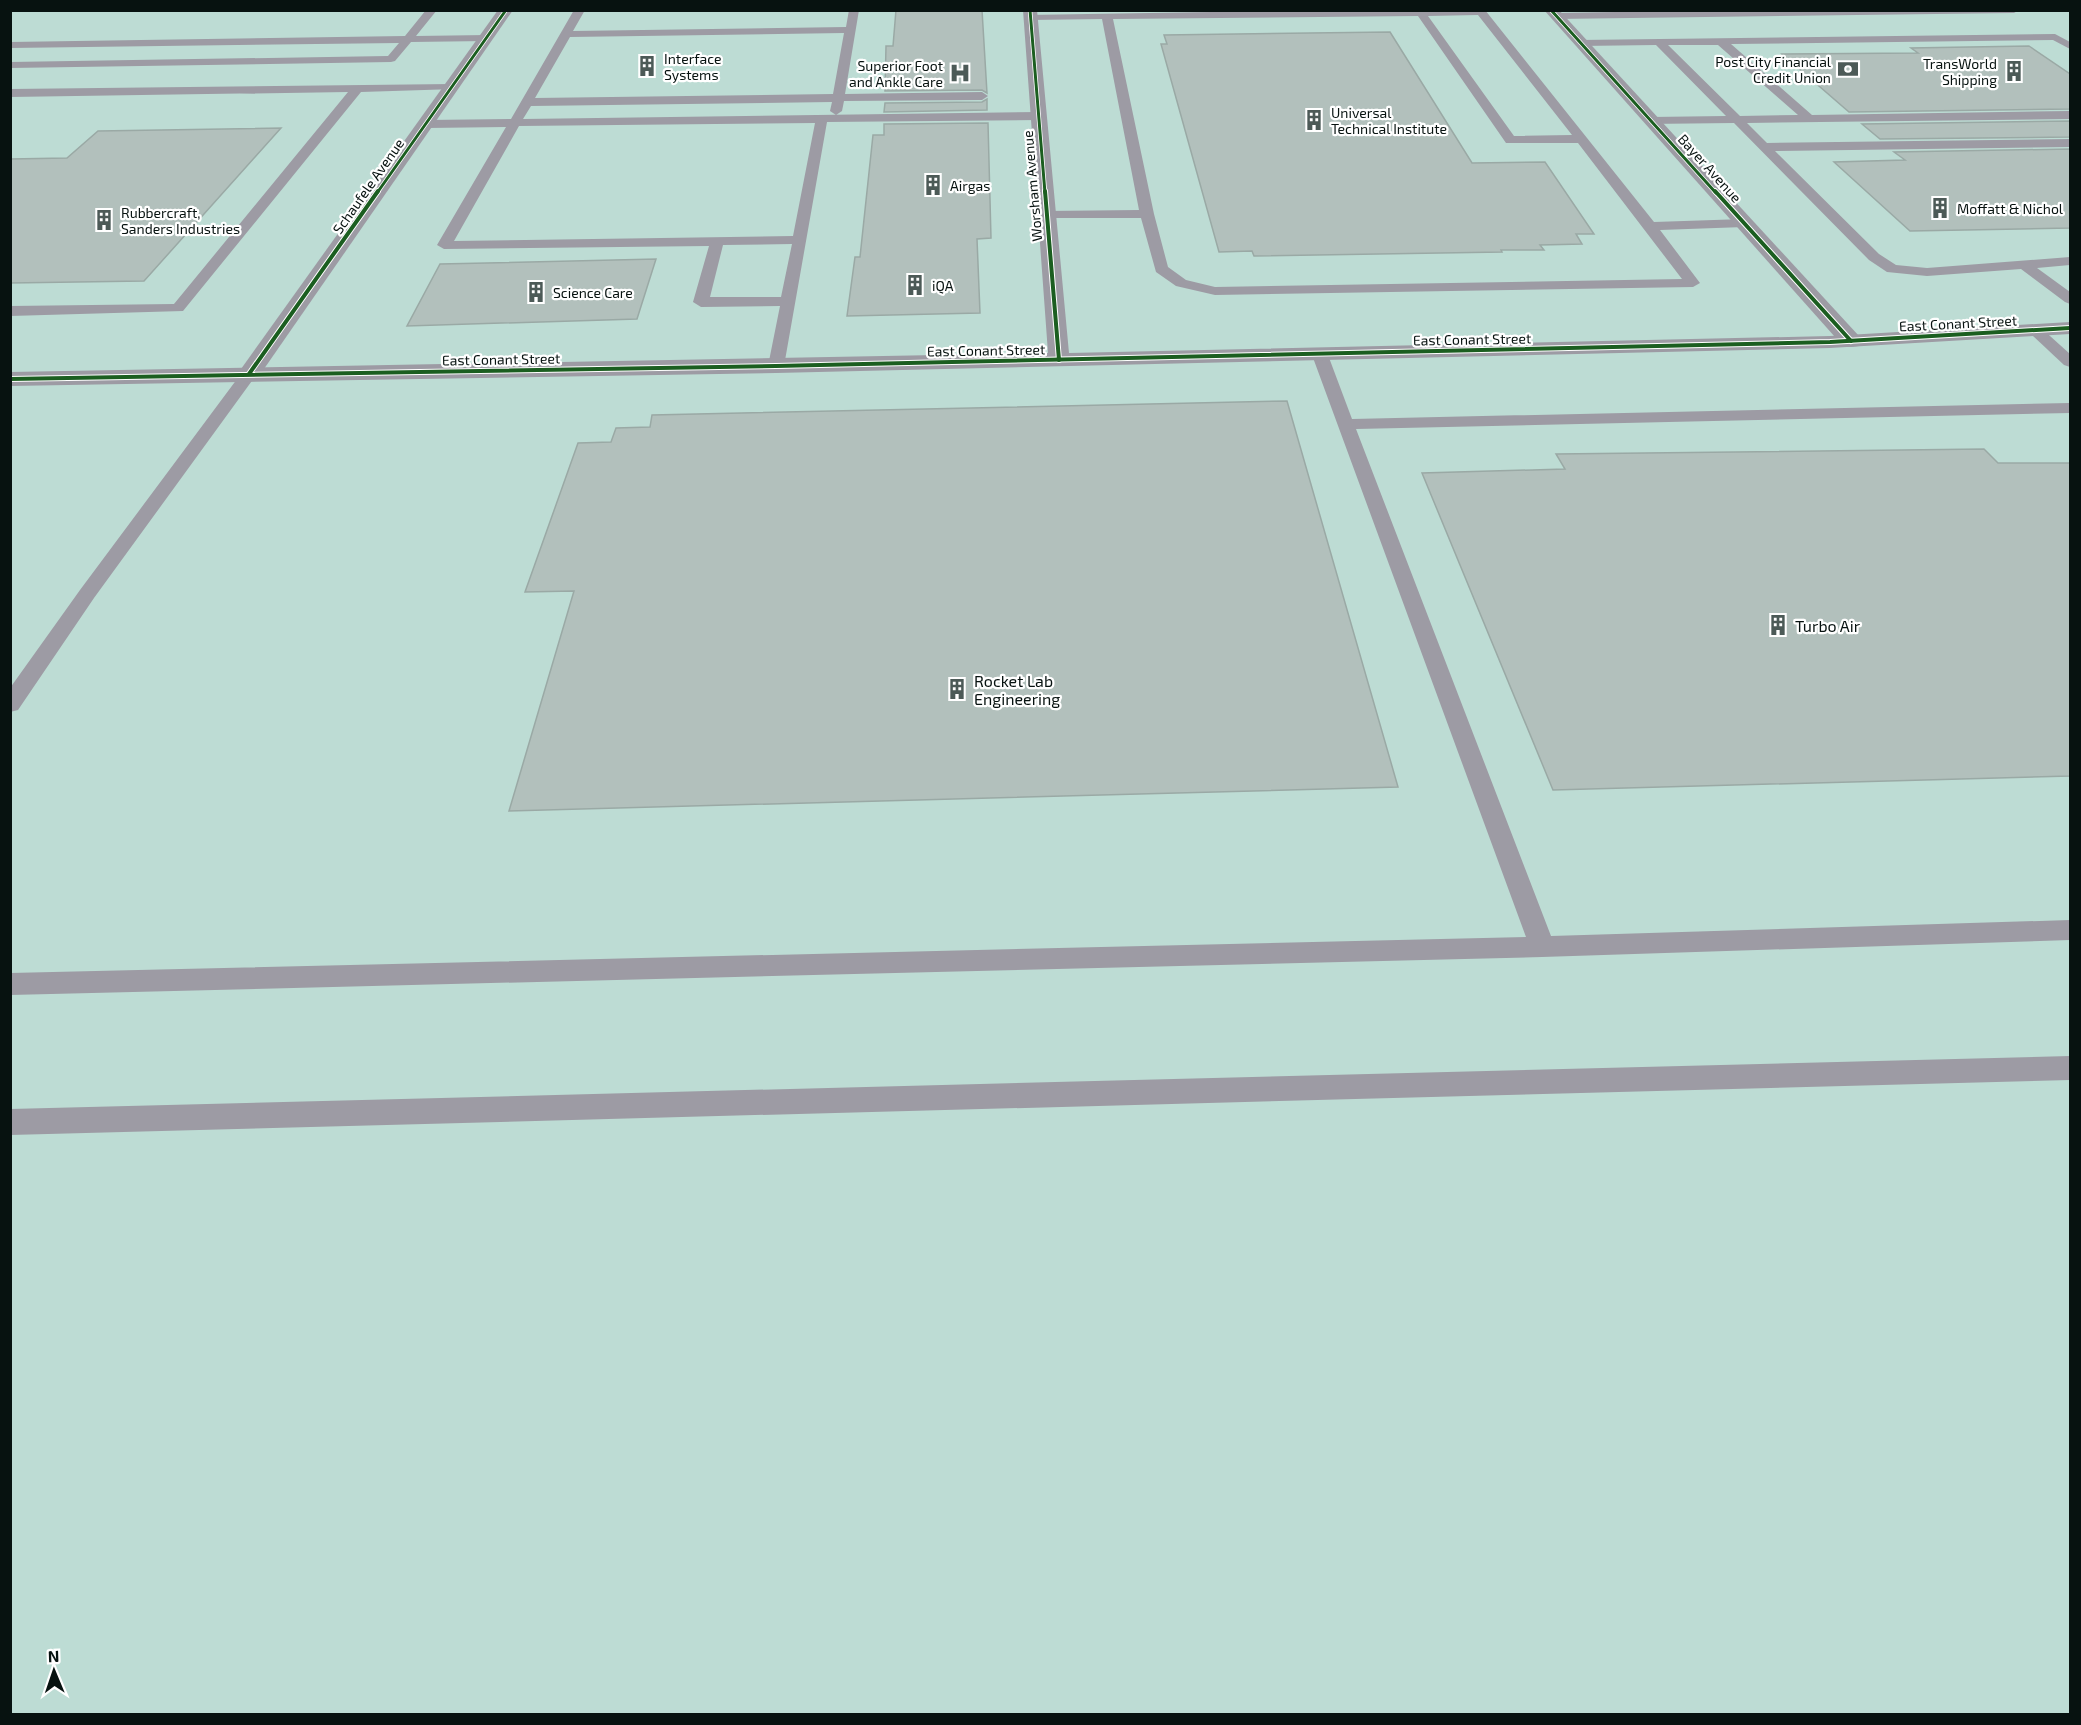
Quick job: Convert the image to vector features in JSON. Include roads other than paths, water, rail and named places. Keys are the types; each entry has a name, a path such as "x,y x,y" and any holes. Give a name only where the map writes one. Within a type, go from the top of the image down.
{"street":[{"name":"Schaufele Avenue","path":"249,374 506,10"},
{"name":"Bayer Avenue","path":"1553,13 1851,341"},
{"name":"Worsham Avenue","path":"1030,14 1059,360"},
{"name":"East Conant Street","path":"10,379 1320,355 1851,341 2070,328"}],"lane":[{"path":"10,65 391,59 432,10"},
{"path":"580,10 444,245 800,240"},
{"path":"776,366 800,240 828,119 839,98 854,10"},
{"path":"1553,13 2014,10"},
{"path":"1030,14 1107,16 1481,12 1583,139 1693,283 1215,291 1181,283 1161,269 1147,214 1107,16"},
{"path":"1421,13 1510,140 1583,139"},
{"path":"567,34 851,30"},
{"path":"1580,43 2055,37 2070,46"},
{"path":"10,45 487,38"},
{"path":"1659,42 1874,257 1892,269 1928,272 2070,261"},
{"path":"1722,42 1809,119"},
{"path":"10,93 452,87"},
{"path":"10,311 178,308 357,89"},
{"path":"528,102 982,96"},
{"path":"1651,122 2070,115"},
{"path":"427,124 1038,117"},
{"path":"1765,147 2070,143"},
{"path":"1046,215 1147,214"},
{"path":"1650,226 1744,223"},
{"path":"717,242 701,302 788,301"},
{"path":"2023,264 2070,299"},
{"path":"2035,330 2070,362"},
{"path":"1320,355 1542,947"},
{"path":"10,705 87,594 249,374"},
{"path":"1346,423 2070,408"},
{"path":"10,984 1542,947 2070,930"},
{"path":"10,1122 2070,1068"}],"place":[{"name":"Interface Systems","path":"647,66"},
{"name":"Post City Financial Credit Union","path":"1848,69"},
{"name":"TransWorld Shipping","path":"2014,71"},
{"name":"Superior Foot and Ankle Care","path":"960,73"},
{"name":"Universal Technical Institute","path":"1314,120"},
{"name":"Airgas","path":"933,185"},
{"name":"Moffatt & Nichol","path":"1940,208"},
{"name":"Rubbercraft, Sanders Industries","path":"104,220"},
{"name":"iQA","path":"915,285"},
{"name":"Science Care","path":"536,292"},
{"name":"Turbo Air","path":"1778,625"},
{"name":"Rocket Lab Engineering","path":"957,689"}]}
